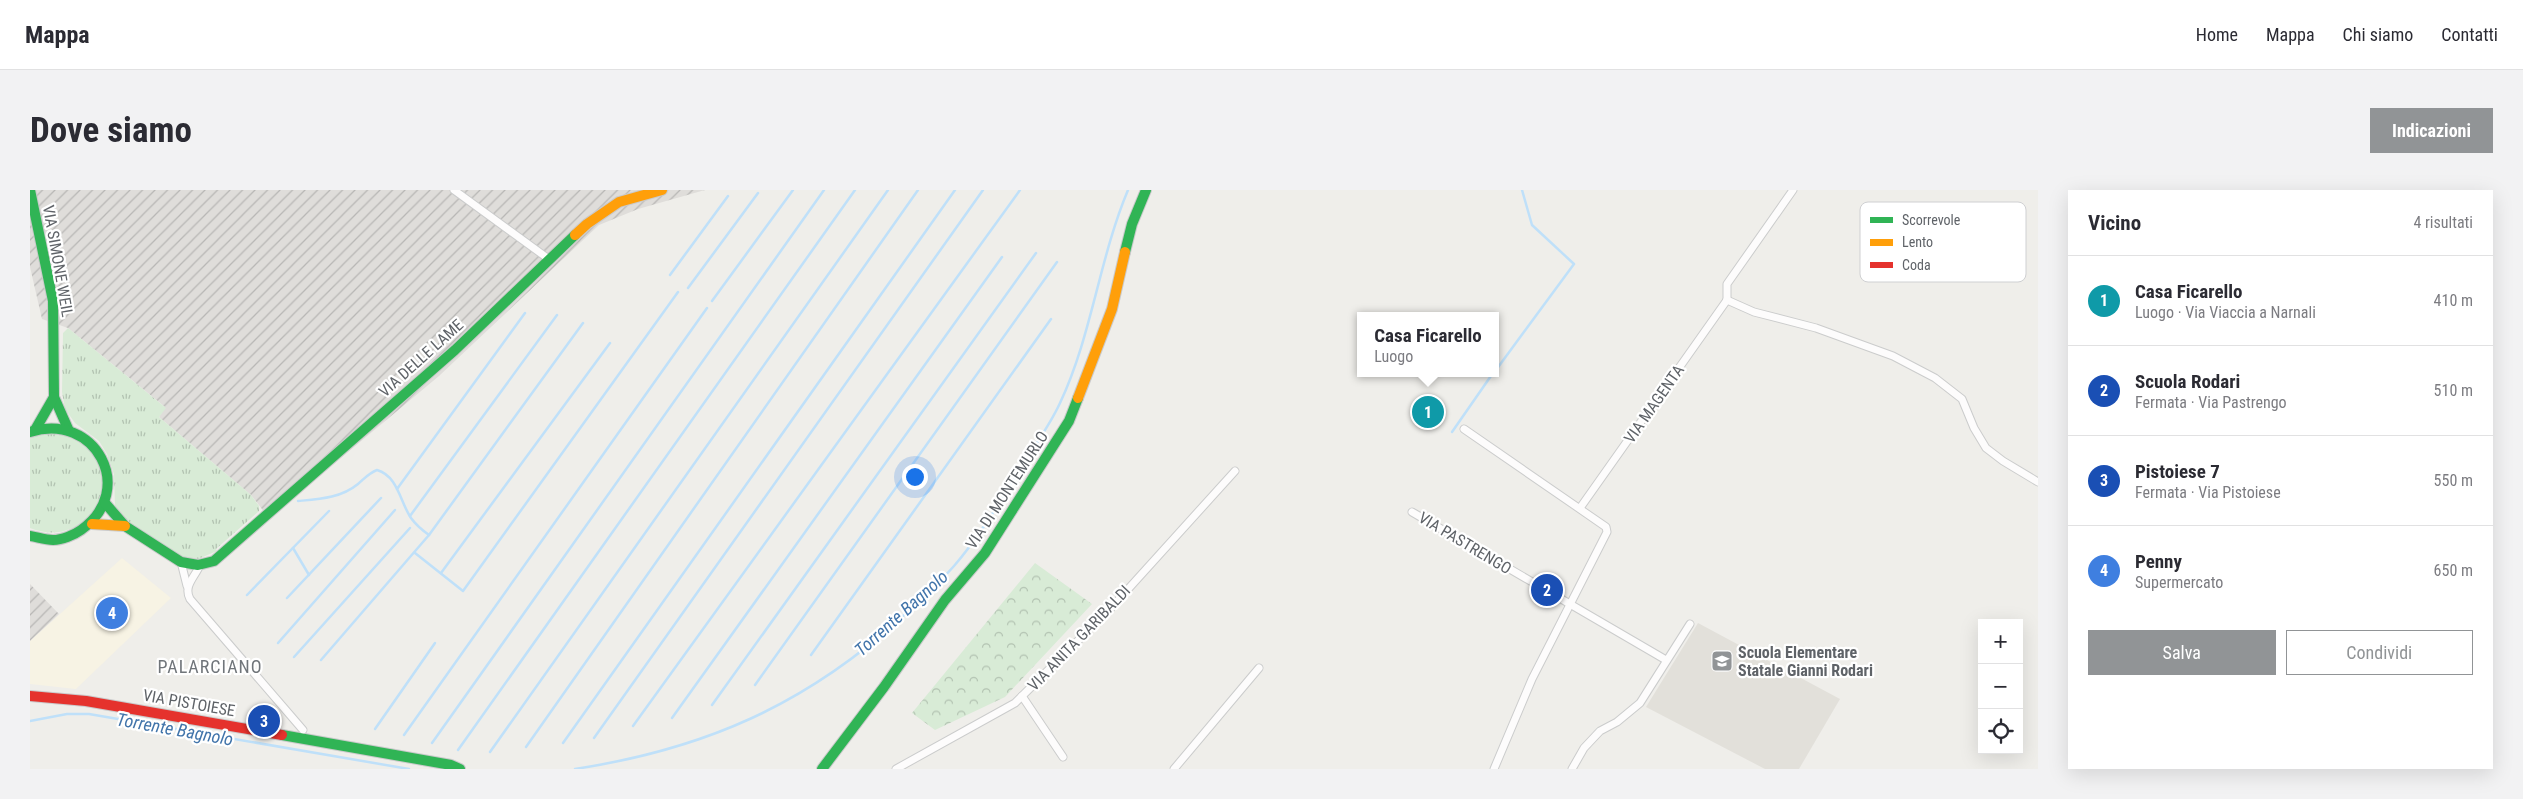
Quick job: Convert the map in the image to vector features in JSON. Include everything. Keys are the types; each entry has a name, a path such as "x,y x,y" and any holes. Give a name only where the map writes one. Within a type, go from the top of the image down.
{"street":[{"name":"VIA SIMONE WEIL","path":"30,190 52,301 55,348 54,397 69,431"},
{"path":"454,190 550,260"},
{"name":"VIA DELLE LAME","path":"187,586 204,564 224,553 276,504 455,350 587,224 619,202 662,190"},
{"name":"VIA DI MONTEMURLO","path":"822,769 904,659 945,600 986,553 1069,421 1112,309 1132,224 1146,190"},
{"path":"1793,190 1727,284 1727,300 1754,312 1816,328 1893,356 1935,378 1962,399 1986,448 2003,461 2038,482"},
{"name":"VIA MAGENTA","path":"1580,508 1727,300"},
{"name":"VIA SIMONE WEIL","path":"32,431 54,397"},
{"path":"32,431 52,428 69,431 83,438 100,456 108,479 104,503 92,524 71,537 55,540 33,539"},
{"path":"1464,429 1580,508 1606,527 1607,532 1523,697 1494,769"},
{"name":"VIA ANITA GARIBALDI","path":"896,769 1008,708 1022,696 1111,608 1236,471"},
{"path":"104,503 125,526 181,562 204,564"},
{"name":"VIA PASTRENGO","path":"1412,512 1666,660"},
{"path":"92,524 125,526"},
{"path":"181,562 187,594 190,599 303,730"},
{"path":"1572,769 1584,748 1600,730 1618,722 1640,703 1690,624"},
{"path":"1174,769 1259,668"},
{"name":"VIA PISTOIESE","path":"30,696 86,701 442,764 460,769"},
{"path":"1022,696 1063,757"}],"shaded area":[{"path":"30,190 705,190 638,209 599,225 439,376 269,518 251,495 159,417 165,407 68,328 42,319 30,267"},
{"path":"122,558 171,598 76,689 30,684 30,641"},
{"path":"30,584 59,614 30,641"},
{"name":"Scuola Elementare Statale Gianni Rodari","path":"1698,623 1840,699 1799,769 1765,769 1646,707"}],"green space":[{"path":"68,328 166,408 159,417 251,495 259,506 259,511 216,549 217,551 198,559 180,556 129,523 115,506 114,474 107,454 99,441 75,423 65,409 62,392 63,333"},
{"path":"54,432 76,438 92,453 101,470 102,488 96,505 86,519 71,529 52,532 30,528 30,437"},
{"path":"1035,563 1092,604 1005,697 935,730 912,713"}],"waterway":[{"path":"712,301 793,190"},
{"path":"432,743 824,190"},
{"path":"458,750 855,190"},
{"path":"490,752 888,190"},
{"path":"526,747 918,190"},
{"path":"563,743 955,190"},
{"path":"594,738 983,190"},
{"path":"633,726 1020,190"},
{"name":"Torrente Bagnolo","path":"575,769 667,749 710,735 751,718 790,698 828,675 865,648 902,617 948,573 990,518 1060,403 1080,351 1118,216 1128,190"},
{"path":"1499,366 1574,264 1532,225 1522,190"},
{"path":"688,288 758,193"},
{"path":"670,275 728,196"},
{"path":"712,705 1036,253"},
{"path":"672,718 1002,257"},
{"path":"755,685 1057,262"},
{"path":"415,553 463,591 678,292"},
{"path":"404,735 707,308"},
{"path":"397,489 525,313"},
{"path":"410,516 557,315"},
{"path":"811,655 1051,319"},
{"path":"321,660 429,535 583,323"},
{"path":"441,573 610,343"},
{"path":"1452,432 1490,377"},
{"path":"298,501 330,497 345,492 377,470 390,478 398,490 411,518 429,535"},
{"path":"287,598 381,498"},
{"path":"278,643 395,510"},
{"path":"247,595 329,511"},
{"path":"294,657 410,528"},
{"path":"293,548 309,575"},
{"path":"375,729 435,643"},
{"name":"Torrente Bagnolo","path":"30,721 67,714 89,714 409,769"}],"traffic: fast":[{"path":"30,190 53,301 54,397 69,431"},
{"path":"1125,252 1132,224 1146,190"},
{"path":"105,503 125,526 181,562 198,565 214,561 455,350 575,235"},
{"path":"35,430 54,397"},
{"path":"822,769 884,687 945,600 985,553 1069,421 1078,398"},
{"path":"30,432 53,429 73,433 90,443 101,458 107,476 106,495 98,513 81,530 57,540 30,536"},
{"path":"282,735 451,765 460,769"}],"traffic: slow":[{"path":"575,235 587,224 619,202 662,190"},
{"path":"1078,398 1112,309 1125,252"},
{"path":"92,524 125,526"}],"traffic: jam":[{"path":"30,696 86,701 282,735"}],"place":[{"name":"Casa Ficarello","path":"1428,412"},
{"name":"Scuola Rodari","path":"1547,590"},
{"name":"Penny","path":"112,613"},
{"name":"Scuola Elementare Statale Gianni Rodari","path":"1722,661"},
{"name":"Pistoiese 7","path":"264,721"}],"district":[{"name":"PALARCIANO","path":"210,666"}]}
